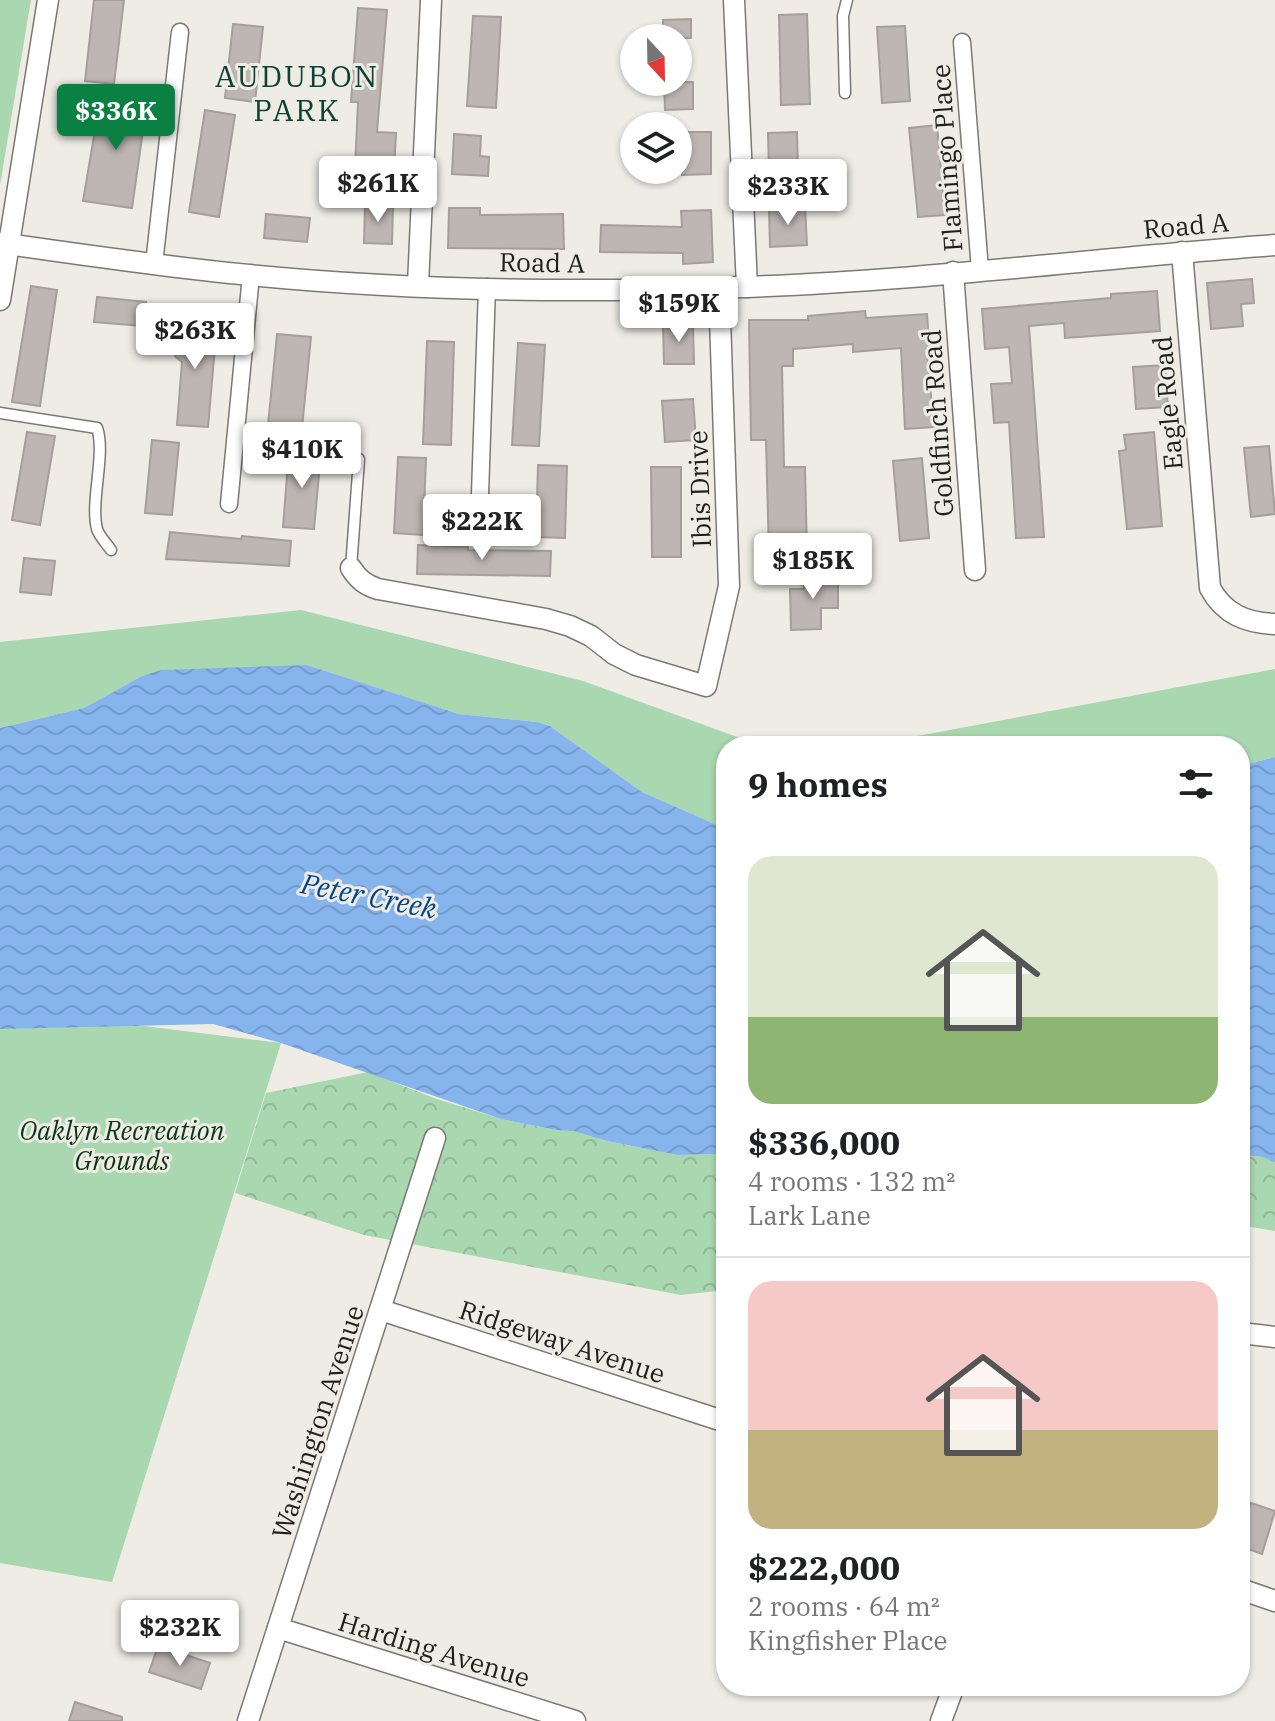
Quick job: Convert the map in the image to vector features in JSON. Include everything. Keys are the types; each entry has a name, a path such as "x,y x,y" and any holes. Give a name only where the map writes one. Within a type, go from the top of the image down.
{"street":[{"path":"0,300 4,244 48,0"},
{"path":"418,285 431,0"},
{"path":"734,0 747,287"},
{"path":"154,264 180,32"},
{"name":"Flamingo Place","path":"962,42 980,270"},
{"name":"Road A","path":"4,244 251,275 418,285 608,290 747,287 1275,245"},
{"name":"Eagle Road","path":"1182,252 1210,588 1218,603 1231,613 1252,623 1275,624"},
{"name":"Goldfinch Road","path":"953,272 975,570"},
{"path":"229,504 251,275"},
{"path":"479,524 487,287"},
{"name":"Ibis Drive","path":"351,568 368,586 378,589 570,626 636,665 706,686 729,586 719,288"},
{"name":"Washington Avenue","path":"248,1721 435,1138"},
{"name":"Ridgeway Avenue","path":"381,1310 716,1419"},
{"path":"1250,1334 1275,1337"},
{"path":"1250,1592 1275,1601"},
{"name":"Harding Avenue","path":"278,1628 575,1721"},
{"path":"941,1721 950,1696"}],"lane":[{"path":"845,93 843,16 847,0"},
{"path":"0,413 97,428 101,439 97,467 97,531 111,550"},
{"path":"351,568 359,459"}],"green space":[{"path":"0,0 31,0 0,185"},
{"path":"301,610 583,681 734,736 716,736 716,825 642,792 550,726 459,714 307,665 140,677 84,708 0,728 0,642"},
{"path":"1275,669 1275,757 1250,763 1250,736 917,736"},
{"name":"Oaklyn Recreation Grounds","path":"0,1008 281,1043 112,1582 0,1563"},
{"path":"368,1072 434,1098 501,1119 556,1130 574,1130 607,1141 677,1155 716,1154 716,1291 681,1295 364,1235 235,1193 266,1093"},
{"path":"1250,1156 1275,1162 1275,1231 1250,1227"}],"water":[{"name":"Peter Creek","path":"307,665 459,714 538,722 550,726 642,792 716,825 716,1154 677,1155 574,1131 501,1119 281,1043 213,1024 0,1029 0,728 84,708 140,677 161,670"},
{"path":"1275,757 1275,1162 1250,1156 1250,763"}],"building":[{"path":"94,0 124,0 114,84 85,81"},
{"path":"358,8 387,10 377,132 396,133 394,171 355,169 358,102 351,102"},
{"path":"807,14 810,104 781,105 779,15"},
{"path":"473,16 501,17 496,108 467,106"},
{"path":"691,19 691,24 663,24 663,20"},
{"path":"233,24 263,27 255,102 225,98"},
{"path":"905,26 910,101 882,103 877,27"},
{"path":"693,82 693,109 665,110 664,96 692,96"},
{"path":"101,95 147,102 132,208 83,201"},
{"path":"205,110 235,115 219,217 189,212"},
{"path":"937,125 945,215 918,217 909,128"},
{"path":"692,132 711,132 711,174 692,175"},
{"path":"797,132 798,172 769,173 768,133"},
{"path":"454,134 481,136 480,156 489,157 488,176 452,174"},
{"path":"365,204 393,205 392,244 364,243"},
{"path":"805,206 807,245 770,247 769,208"},
{"path":"449,208 480,208 480,215 563,214 564,249 448,248"},
{"path":"711,210 713,262 683,264 683,253 600,252 601,225 682,227 681,211"},
{"path":"266,214 310,218 307,242 264,238"},
{"path":"1252,279 1254,303 1241,304 1243,326 1211,329 1207,283"},
{"path":"31,286 57,290 40,406 12,402"},
{"path":"1157,291 1160,331 1065,338 1064,323 1029,326 1044,537 1016,538 1009,422 994,423 991,384 1012,383 1009,347 985,349 982,309"},
{"path":"97,297 146,302 143,326 94,322"},
{"path":"865,311 866,318 927,314 930,354 927,354 934,427 905,429 901,348 853,352 853,344 793,349 793,366 782,366 784,467 805,467 807,554 769,555 766,440 751,440 749,320 808,320 808,316"},
{"path":"178,320 217,324 208,427 177,425 182,362 175,356"},
{"path":"693,324 694,364 664,364 663,325"},
{"path":"277,334 311,337 301,438 267,435"},
{"path":"427,341 454,342 451,445 423,444"},
{"path":"518,343 545,345 539,446 512,445"},
{"path":"1165,365 1168,407 1136,409 1133,367"},
{"path":"693,399 696,440 665,442 662,401"},
{"path":"27,432 55,436 40,525 12,520"},
{"path":"1154,432 1162,526 1127,529 1119,451 1126,450 1124,435"},
{"path":"152,440 179,443 172,515 145,513"},
{"path":"1269,446 1275,514 1251,517 1244,448"},
{"path":"289,450 321,453 314,529 283,527"},
{"path":"398,457 426,458 423,535 394,533"},
{"path":"922,458 929,538 900,541 893,461"},
{"path":"538,465 567,466 565,538 536,537"},
{"path":"651,467 681,467 681,557 652,557"},
{"path":"170,532 291,541 289,566 166,559"},
{"path":"418,545 468,547 468,550 551,551 550,576 417,574"},
{"path":"24,558 55,561 51,595 20,592"},
{"path":"803,574 838,574 838,608 821,608 821,629 791,630 790,589 804,589"},
{"path":"1251,1503 1275,1511 1262,1554 1250,1550"},
{"path":"158,1646 210,1663 201,1689 149,1672"},
{"path":"75,1702 122,1717 122,1721 69,1721"}],"district":[{"name":"AUDUBON PARK","path":"297,94"}]}
